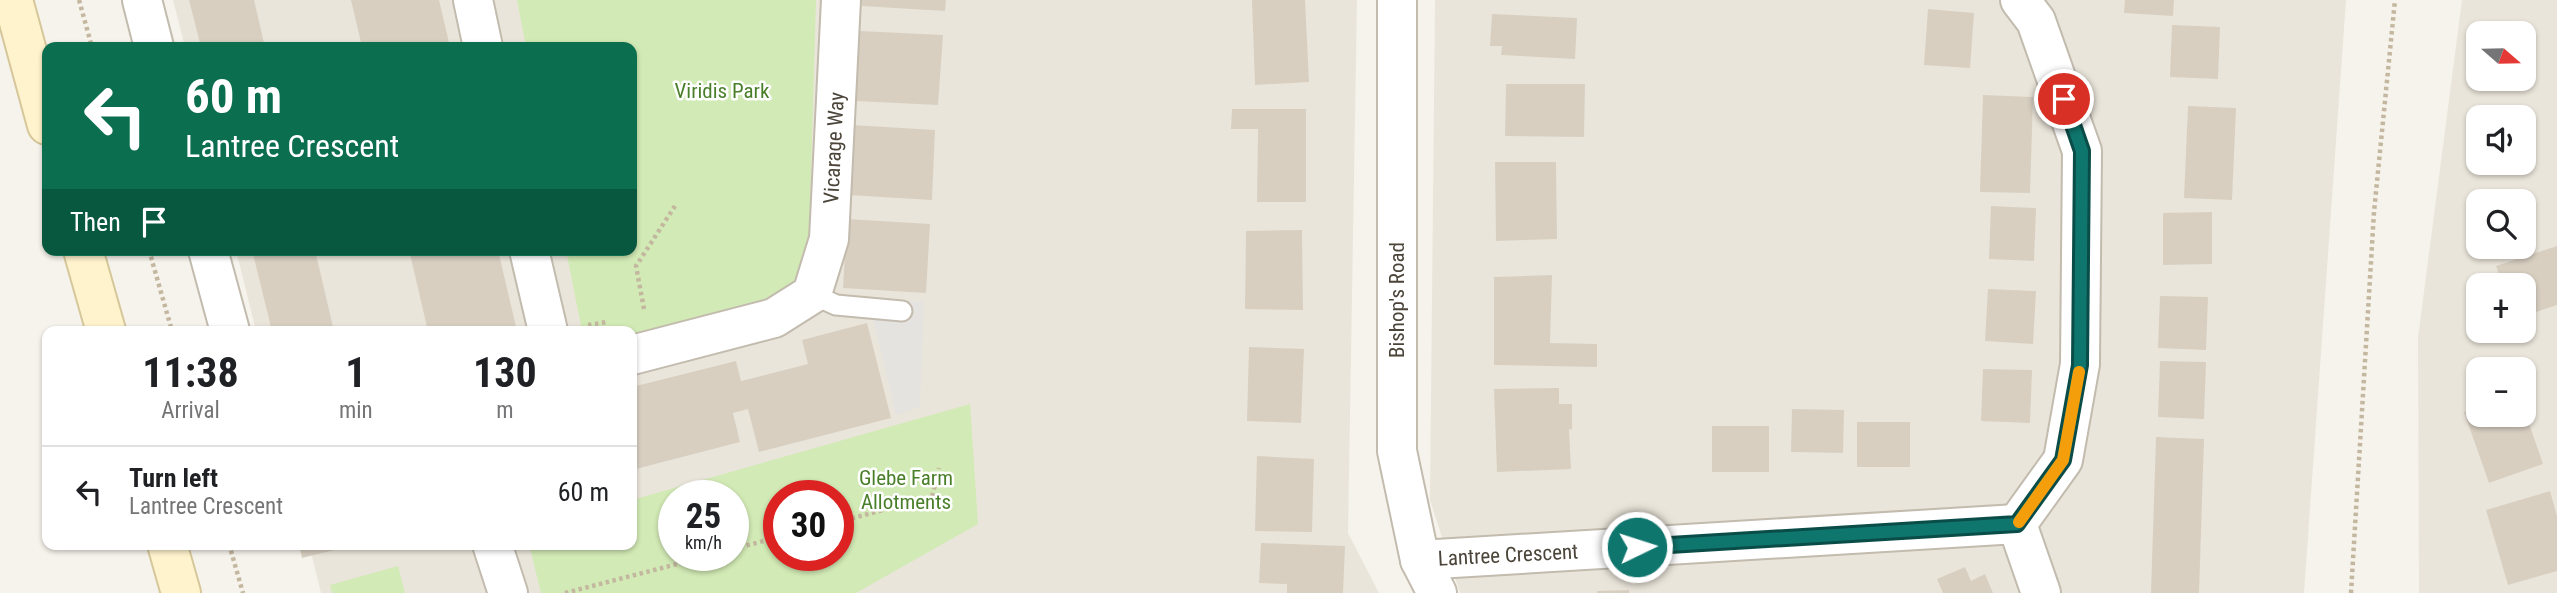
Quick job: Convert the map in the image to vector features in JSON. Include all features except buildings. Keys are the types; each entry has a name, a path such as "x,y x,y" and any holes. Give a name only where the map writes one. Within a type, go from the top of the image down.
{"street":[{"path":"13,0 42,106"},
{"path":"26,0 34,76"},
{"path":"142,0 153,42"},
{"path":"473,0 483,42"},
{"name":"Vicarage Way","path":"812,294 829,239 841,0"},
{"name":"Bishop's Road","path":"1396,0 1398,451 1420,560 1437,593"},
{"path":"2020,0 2036,21 2082,151 2080,365 2063,460 2017,524 2041,593"},
{"path":"85,256 105,326"},
{"path":"210,256 229,326"},
{"path":"533,256 565,326"},
{"path":"637,354 774,318 812,294"},
{"name":"Lantree Crescent","path":"1420,560 2017,524"},
{"path":"169,550 181,593"},
{"path":"494,550 508,593"}],"lane":[{"path":"812,294 836,305 902,311"}],"path":[{"path":"79,0 91,42"},
{"path":"2351,593 2374,212 2395,0"},
{"path":"645,314 636,266 675,206"},
{"path":"151,256 171,326"},
{"path":"578,326 609,321"},
{"path":"854,518 932,497 939,468"},
{"path":"231,550 243,593"},
{"path":"565,593 658,569"}],"shaded area":[{"path":"173,0 1357,0 1348,533 1379,593 321,593 310,550 637,550 637,326 255,326 237,256 637,256 637,42 184,42"},
{"path":"1435,0 2346,0 2304,593 1460,593 1430,500"},
{"path":"2462,0 2557,0 2557,593 2419,593 2418,338"},
{"path":"868,298 924,302 920,407 896,415"}],"green space":[{"name":"Viridis Park","path":"517,0 816,0 809,246 797,283 766,304 637,336 637,326 581,326 567,256 637,256 637,42 525,42"},
{"name":"Glebe Farm Allotments","path":"970,404 978,524 856,593 541,593 530,550 637,550 637,499 658,493 658,571 749,571 749,480 702,480"},
{"path":"398,566 405,593 332,593 330,585"}],"slow traffic":[{"path":"2019,522 2063,460 2079,372"}],"route":[{"path":"1637,547 2017,524 2063,460 2080,365 2082,151 2064,99"}]}
